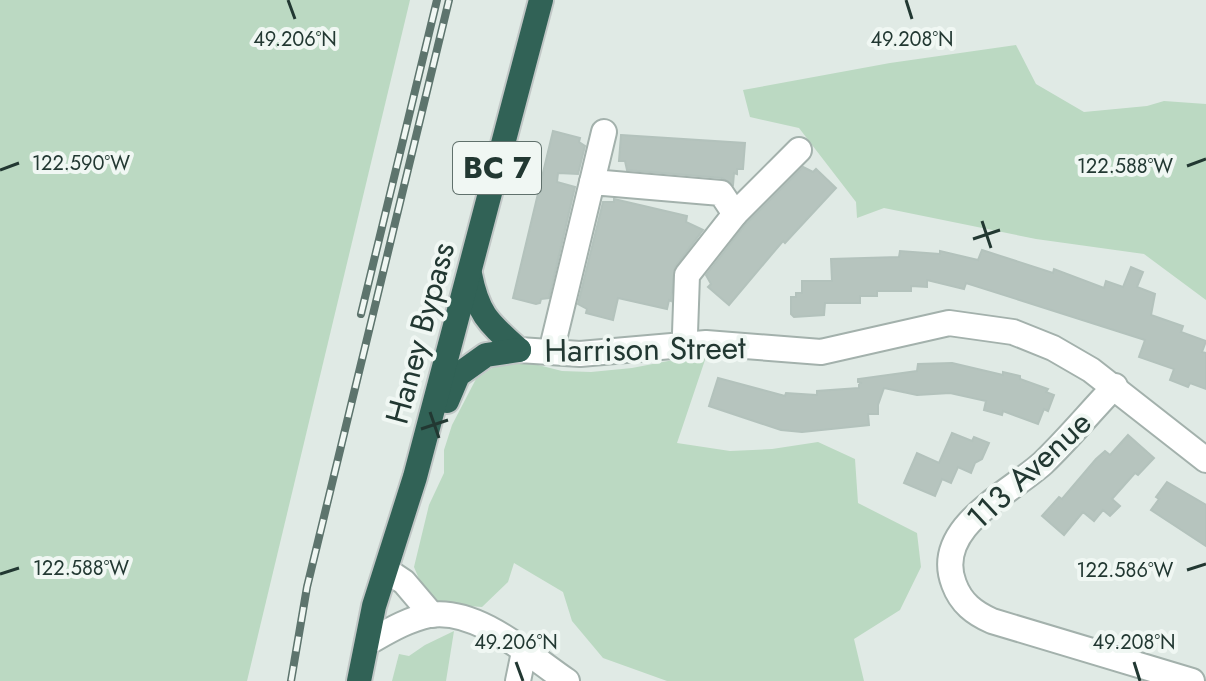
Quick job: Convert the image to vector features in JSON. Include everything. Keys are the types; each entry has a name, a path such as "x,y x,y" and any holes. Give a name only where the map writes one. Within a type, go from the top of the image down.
{"highway":[{"name":"Haney Bypass","path":"359,681 374,606 415,477 542,1"},
{"path":"469,272 476,302 488,322 519,350"},
{"path":"415,477 458,375 486,355 519,350"}],"street":[{"path":"551,352 604,132"},
{"path":"687,345 687,275 735,214 799,150"},
{"path":"592,182 721,193 735,214"},
{"name":"Harrison Street","path":"519,350 580,354 706,343 821,352 949,323 1013,332 1053,348 1115,386 1206,460"},
{"name":"113 Avenue","path":"1115,386 1042,464 969,522 950,558 951,577 958,595 974,612 992,621 1192,681"},
{"path":"386,570 404,582 432,615"},
{"path":"367,643 404,623 432,615 475,620 567,681"},
{"path":"518,681 524,652"}],"green space":[{"path":"0,0 410,0 247,681 0,681"},
{"path":"1016,45 1036,84 1084,112 1147,106 1164,101 1206,104 1206,300 1144,254 1036,239 884,208 857,218 856,202 799,128 750,117 743,90 890,63"},
{"path":"694,356 706,357 677,443 730,451 818,442 855,459 858,503 917,533 921,567 900,610 854,639 864,681 667,681 603,658 572,621 563,592 514,563 508,582 482,607 439,604 424,591 414,567 429,505 444,473 444,450 452,425 476,379 495,366 510,363 526,362 562,371 591,372"},
{"path":"454,631 446,681 392,681 399,654 409,656"}],"building":[{"path":"553,131 580,138 579,142 585,146 578,174 558,173 557,182 575,187 549,298 541,299 536,304 513,298"},
{"path":"621,135 745,143 743,169 737,169 737,174 734,173 733,185 722,178 627,170 625,161 619,161"},
{"path":"803,167 813,172 816,169 836,188 785,243 783,241 729,305 708,287 711,284 706,275 746,224"},
{"path":"614,199 687,216 686,222 703,230 675,267 671,301 667,309 618,298 613,320 586,313 587,309 578,304 603,202 614,202"},
{"path":"982,250 1053,273 1054,269 1104,288 1106,281 1123,287 1131,267 1143,272 1137,287 1155,294 1151,315 1183,326 1181,332 1206,341 1202,352 1206,353 1206,389 1190,383 1188,387 1170,380 1174,369 1139,357 1145,340 966,283 964,289 927,280 927,287 911,286 911,291 877,291 877,296 860,296 860,303 825,303 824,315 794,317 791,314 791,297 802,293 802,281 832,281 831,259 899,257 900,251 940,254 940,251 978,260"},
{"path":"952,363 1020,376 1020,379 1048,389 1046,392 1054,395 1048,411 1044,409 1038,424 1003,411 1002,415 984,410 986,401 950,393 917,395 884,388 878,414 868,414 869,425 802,432 781,430 709,406 718,378 785,396 786,393 817,395 817,391 859,388 859,383 862,383 858,379 917,371 918,364"},
{"path":"952,433 972,441 974,437 989,443 971,473 958,467 951,483 942,479 935,496 904,483 917,453 939,463"},
{"path":"1128,435 1154,458 1138,475 1135,473 1112,499 1120,506 1110,516 1103,510 1094,521 1083,512 1064,535 1042,516 1059,497 1062,499 1096,459 1105,451 1110,455"},
{"path":"1167,482 1206,505 1206,546 1151,510"}],"railway":[{"path":"361,314 437,0"},
{"path":"291,681 307,587 449,0"}]}
